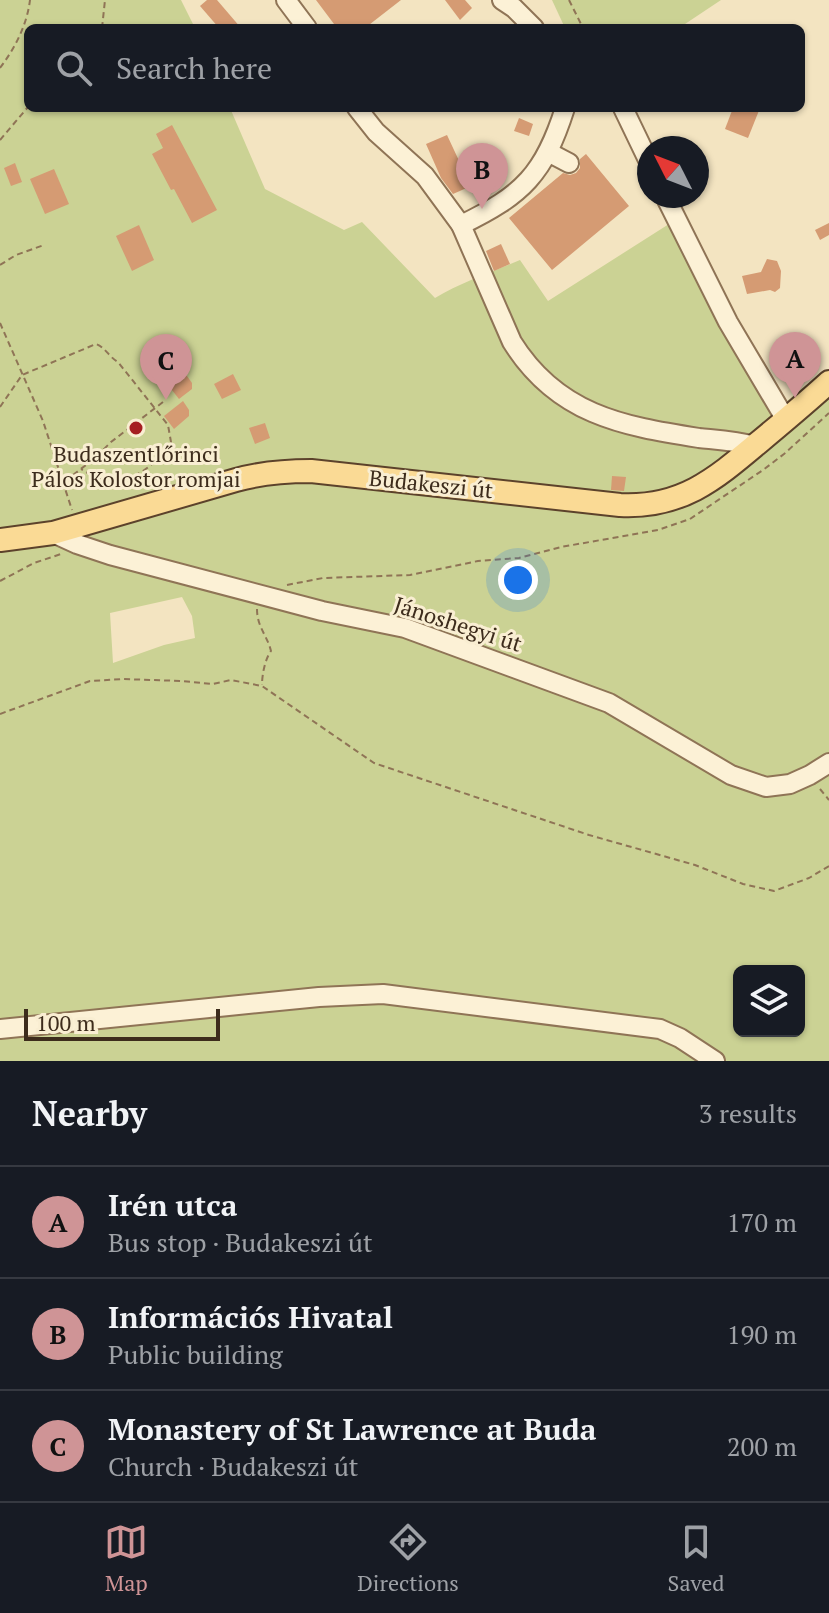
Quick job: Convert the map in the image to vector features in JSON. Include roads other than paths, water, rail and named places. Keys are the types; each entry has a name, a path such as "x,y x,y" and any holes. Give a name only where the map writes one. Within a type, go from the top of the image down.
{"main road":[{"name":"Budakeszi út","path":"0,540 53,533 77,536 236,480 286,471 643,505 678,498 719,476 829,382"}],"street":[{"path":"286,0 304,24"},
{"path":"502,0 530,24"},
{"path":"360,112 376,132 425,176 461,225 512,342 548,386 599,416 665,432 736,441 771,433 728,322 671,208"},
{"path":"625,112 637,137"},
{"path":"461,225 482,215 533,177 548,152 561,114"},
{"path":"548,152 569,163"},
{"name":"Jánoshegyi út","path":"77,536 110,555 322,611 405,628 609,703 731,775 766,787 790,784 829,763"},
{"path":"0,1029 319,997 383,994 660,1029 715,1061"}],"place":[{"name":"Információs Hivatal","path":"482,209"},
{"name":"Irén utca","path":"795,398"},
{"name":"Monastery of St Lawrence at Buda","path":"166,400"},
{"name":"Budaszentlőrinci Pálos Kolostor romjai","path":"136,428"}]}
